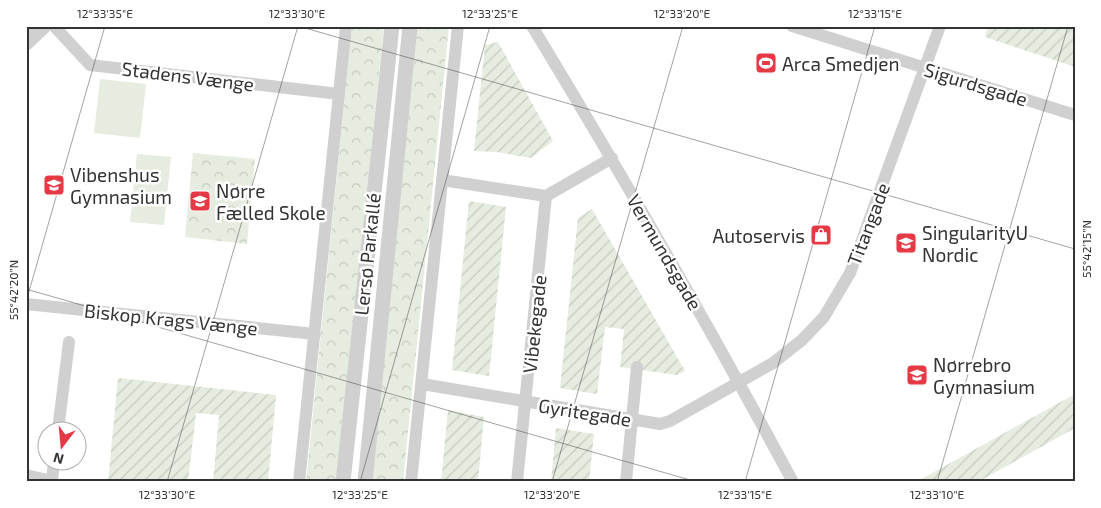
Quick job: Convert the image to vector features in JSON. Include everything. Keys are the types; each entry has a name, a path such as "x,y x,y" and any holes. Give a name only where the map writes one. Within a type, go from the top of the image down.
{"street":[{"path":"26,43 44,26"},
{"name":"Stadens Vænge","path":"54,26 90,65 339,94"},
{"path":"299,482 346,26"},
{"name":"Lersø Parkallé","path":"343,482 392,26"},
{"name":"Lersø Parkallé","path":"365,482 410,26"},
{"path":"411,482 458,26"},
{"name":"Vermundsgade","path":"532,26 612,158 740,382 793,482"},
{"name":"Sigurdsgade","path":"792,26 1075,115"},
{"name":"Titangade","path":"740,382 773,363 802,340 824,317 837,298 850,273 940,26"},
{"path":"442,180 546,196 612,158"},
{"name":"Vibekegade","path":"517,482 546,196"},
{"name":"Biskop Krags Vænge","path":"26,304 315,334"},
{"path":"59,420 69,342"},
{"path":"626,482 637,367"},
{"name":"Gyritegade","path":"422,384 660,424 670,421 740,382"},
{"path":"26,475 52,482"}],"green space":[{"path":"352,26 384,26 336,482 306,482"},
{"path":"416,26 449,26 403,482 371,482"},
{"path":"988,26 1075,26 1075,67 985,37"},
{"path":"498,42 553,141 531,158 497,152 474,151 485,45"},
{"path":"100,79 146,84 140,138 94,133"},
{"path":"193,153 255,159 247,244 185,237"},
{"path":"137,154 171,157 164,225 130,222"},
{"path":"469,201 506,207 489,376 452,370"},
{"path":"592,209 685,371 677,375 620,367 624,329 605,327 597,394 560,388 578,218"},
{"path":"118,378 276,395 268,482 213,482 219,415 196,413 188,482 108,482"},
{"path":"1075,394 1075,428 978,482 916,482"},
{"path":"448,410 484,417 478,482 441,482"},
{"path":"556,428 594,434 589,482 551,482"}],"place":[{"name":"Arca Smedjen","path":"766,63"},
{"name":"Vibenshus Gymnasium","path":"54,185"},
{"name":"Nørre Fælled Skole","path":"200,201"},
{"name":"Autoservis","path":"821,235"},
{"name":"SingularityU Nordic","path":"906,243"},
{"name":"Nørrebro Gymnasium","path":"917,375"}]}
